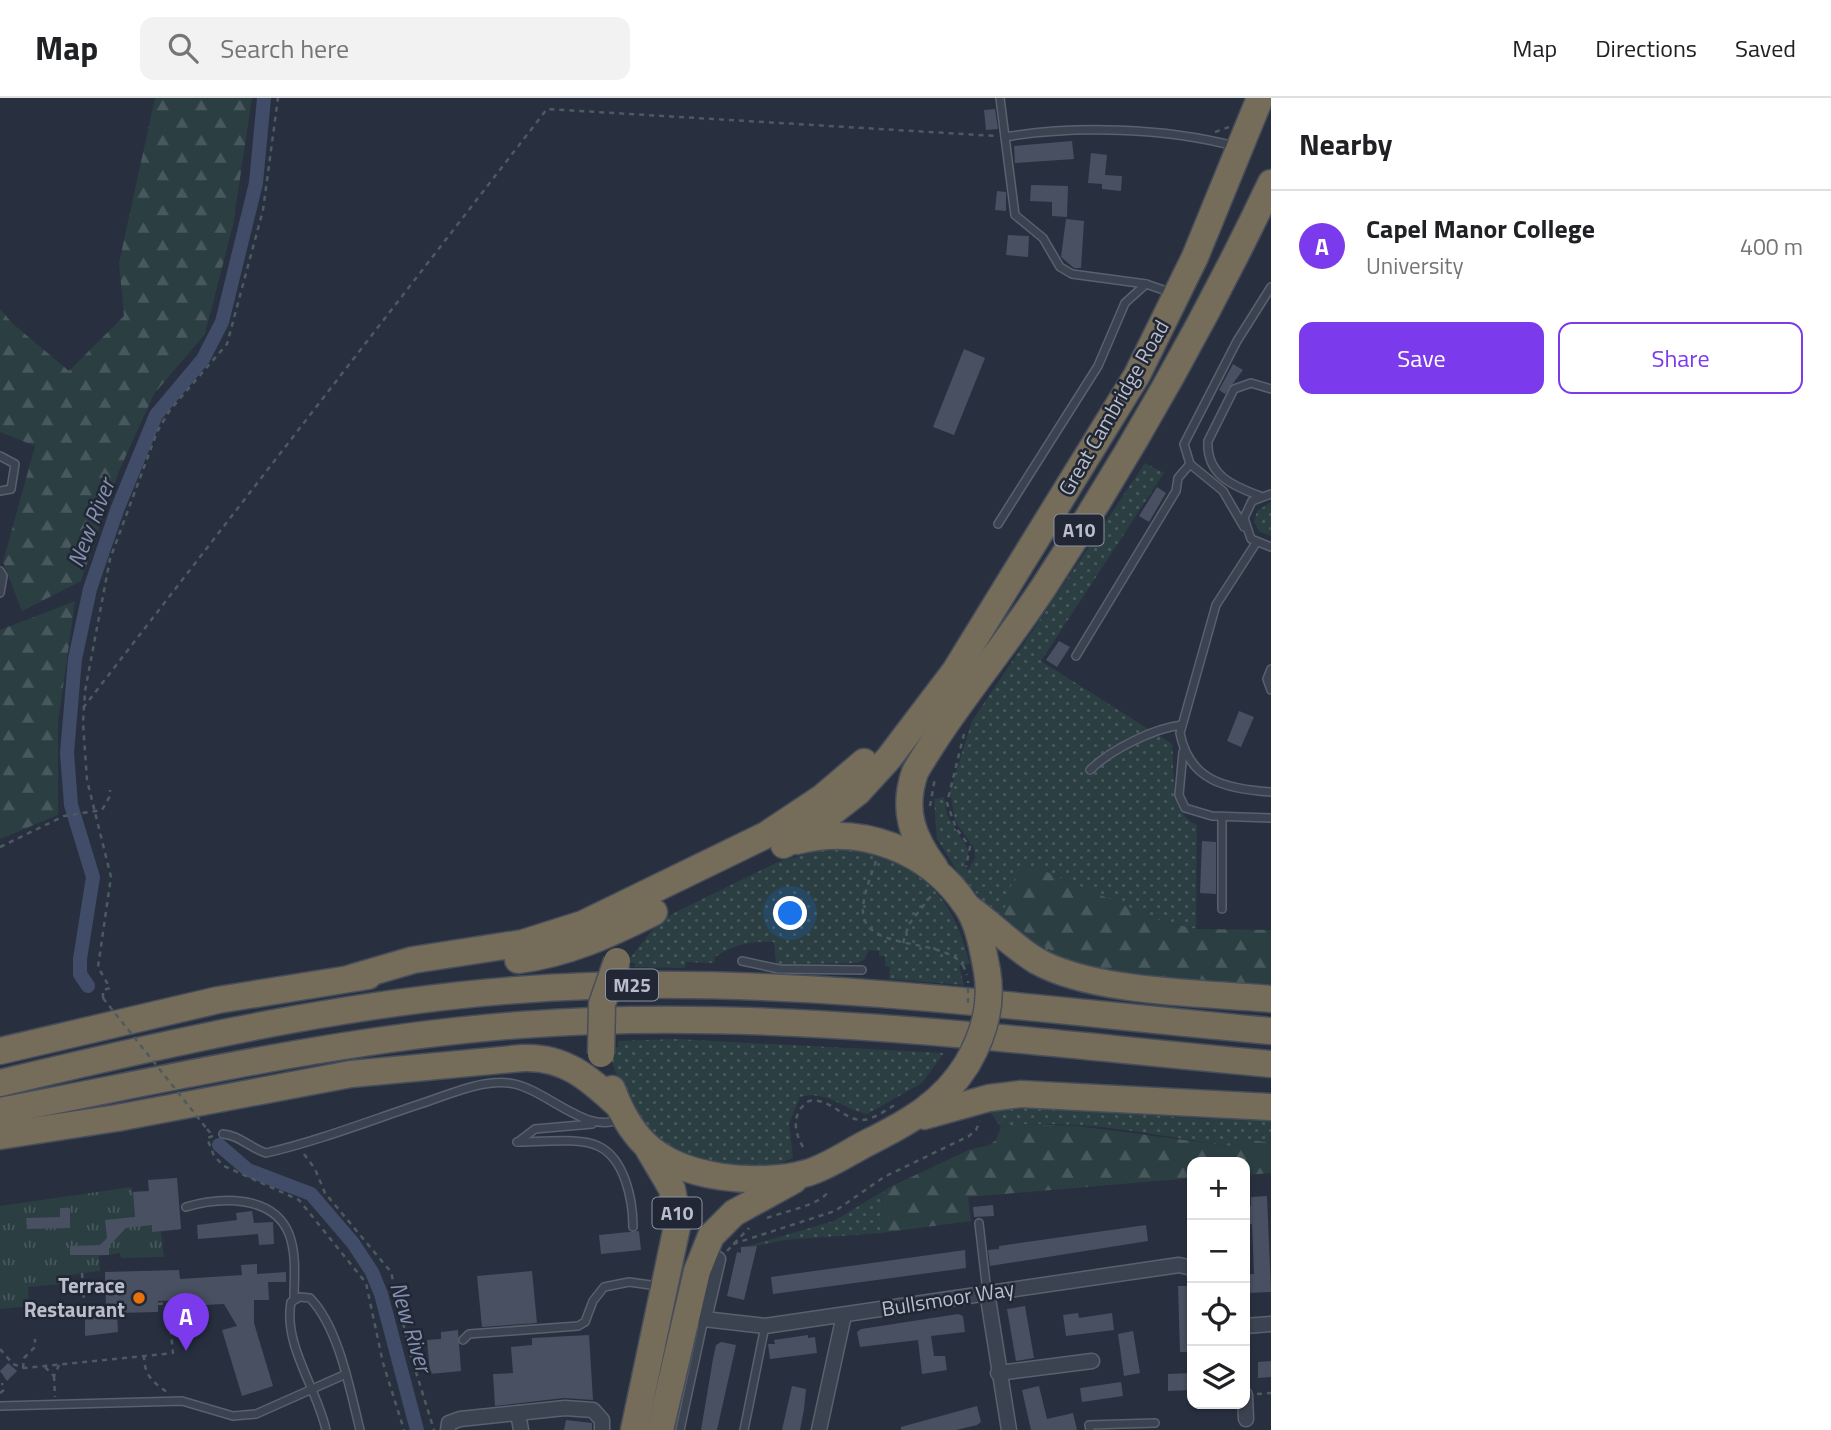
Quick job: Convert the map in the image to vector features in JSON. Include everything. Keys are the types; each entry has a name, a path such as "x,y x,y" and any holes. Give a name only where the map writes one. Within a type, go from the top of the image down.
{"highway":[{"name":"Great Cambridge Road","path":"784,845 841,807 873,776 955,671 1115,413 1177,295 1238,137 1260,98"},
{"name":"Great Cambridge Road","path":"968,907 916,841 909,821 909,800 915,772 1045,585 1133,441 1210,306 1271,183"},
{"name":"M25","path":"351,978 413,960 502,947 563,931 603,915 766,835 803,812 856,770 898,726 950,662 975,638"},
{"path":"622,1110 601,1054 602,1004 617,961 628,941 653,912 705,883 784,845 829,836 863,838 899,849 935,868"},
{"path":"0,1136 117,1118 351,1074 547,1058 565,1064 592,1080 622,1110 646,1145 696,1171 733,1180 767,1179 908,1110 942,1097 967,1064 979,1044 987,1014 975,968 968,907"},
{"path":"968,907 1019,950 1062,971 1158,988 1271,999"},
{"name":"M25","path":"0,1051 197,1005 351,978 548,955 596,940 653,912"},
{"name":"M25","path":"0,1083 264,1023 405,1000 592,985 779,979 1271,1031"},
{"name":"M25","path":"0,1111 347,1045 442,1032 569,1022 675,1020 818,1024 1271,1064"},
{"path":"908,1110 1021,1094 1271,1107"},
{"name":"A10","path":"634,1430 677,1231 676,1205 668,1180 646,1145"},
{"name":"A10","path":"660,1430 697,1271 711,1236 734,1213 805,1160"}],"street":[{"path":"704,1319 718,1259"},
{"name":"Bullsmoor Way","path":"704,1319 765,1326 1179,1265 1187,1267"},
{"path":"987,1292 1009,1430"},
{"path":"819,1430 844,1315"},
{"path":"1250,1326 1271,1324"},
{"path":"998,1373 1092,1361"},
{"path":"448,1430 449,1423 460,1419 589,1409 600,1416 602,1430"},
{"path":"1246,1409 1246,1419"},
{"path":"518,1413 521,1430"}],"lane":[{"path":"1000,98 1015,215 1043,238 1060,267 1072,274 1146,284 1177,295"},
{"path":"1005,137 1038,131 1195,138 1238,137"},
{"path":"998,524 1098,366 1125,303 1146,284"},
{"path":"1271,287 1237,341 1186,436 1185,455 1190,464 1223,491 1256,543 1271,547"},
{"path":"1271,389 1251,383 1234,389 1208,441 1216,472 1233,486 1260,496 1271,494"},
{"path":"0,456 15,464 11,489 0,491"},
{"path":"1076,656 1176,491 1178,478 1190,464"},
{"path":"1244,527 1246,509 1260,496"},
{"path":"1256,543 1216,605 1182,725 1184,752 1179,795 1181,804 1196,814 1271,818"},
{"path":"0,571 3,576 0,593"},
{"path":"1271,669 1267,679 1271,690"},
{"path":"1090,770 1103,757 1162,727 1182,725"},
{"path":"1184,752 1201,775 1232,785 1269,791"},
{"path":"1222,909 1223,817"},
{"path":"742,961 779,979 862,970"},
{"path":"223,1134 238,1137 254,1150 266,1153 296,1146 491,1083 524,1086 598,1123"},
{"path":"622,1110 611,1124 535,1129 517,1142 598,1146 611,1156 622,1175 633,1202 633,1227"},
{"path":"186,1207 208,1200 228,1199 253,1203 271,1213 288,1231 292,1249 294,1300 289,1314 291,1332 320,1404 326,1430"},
{"path":"979,1223 987,1292"},
{"path":"463,1340 468,1334 578,1325 585,1322 593,1301 604,1287 618,1283 666,1287"},
{"path":"294,1300 310,1298 319,1307 346,1374 360,1430"},
{"path":"680,1430 704,1319"},
{"path":"744,1430 765,1326"},
{"path":"0,1406 182,1401 233,1416 257,1414 346,1374"},
{"path":"1090,1430 1089,1425 1155,1423"}],"path":[{"path":"278,98 263,210 227,344 170,410 157,432 110,559 83,708 86,780 111,877 98,967 110,988 103,990 103,998 214,1136 206,1138 211,1151 224,1166 299,1200 366,1283 383,1363 404,1430"},
{"path":"83,708 547,109 1005,137"},
{"path":"1195,138 1196,133 1238,137"},
{"path":"955,747 961,741 947,803 956,828 970,847 971,853 966,867"},
{"path":"929,812 936,777"},
{"path":"0,847 64,816 93,812 107,804 110,790"},
{"path":"879,852 867,890 863,914 876,933 903,943 946,950 975,968 968,980 968,1006"},
{"path":"903,943 909,924 931,896"},
{"path":"805,1160 796,1129 796,1118 809,1101 820,1100 859,1120 908,1110"},
{"path":"752,1225 733,1244 835,1211 884,1177 969,1136 976,1130 982,1116"},
{"path":"296,1146 315,1169 325,1193 391,1272 411,1356 434,1430"},
{"path":"759,1222 800,1205 817,1203 827,1194"},
{"path":"82,1273 84,1302"},
{"path":"69,1289 97,1286"},
{"path":"158,1304 187,1301"},
{"path":"0,1349 13,1365 23,1368 173,1353 168,1303"},
{"path":"23,1368 24,1358 35,1347 35,1339"},
{"path":"144,1355 144,1370 148,1377 182,1401"},
{"path":"56,1405 54,1376 59,1365"},
{"path":"45,1367 54,1376"},
{"path":"0,1393 4,1390 2,1382"}],"green space":[{"path":"155,98 252,98 233,225 205,334 154,394 118,473 81,581 22,611 3,562 35,446 0,432 0,309 13,324 69,371 124,316 119,263"},
{"path":"1145,463 1164,473 1041,661 1172,744 1177,801 1181,811 1197,825 1196,929 1161,921 1033,866 1091,967 1085,967 1040,951 1003,923 959,874 937,839 934,799 944,797 947,815 969,851 964,866 968,870 975,858 974,848 955,821 950,791 972,721"},
{"path":"1271,502 1271,536 1260,532 1254,522 1257,511"},
{"path":"75,601 58,723 58,815 0,839 0,630"},
{"path":"866,848 922,879 946,905 955,921 970,964 959,966 964,985 889,979 890,967 885,966 885,956 879,956 879,951 869,950 864,960 857,963 776,964 774,942 743,944 715,957 714,963 686,962 685,968 634,967 635,963 626,963 655,927 672,914 778,862 824,849"},
{"path":"1033,866 1161,921 1196,929 1271,930 1271,987 1132,975 1080,964 1059,955 1003,913 1012,883 1022,867"},
{"path":"675,1039 944,1053 922,1083 867,1114 826,1098 809,1095 800,1097 789,1124 793,1158 762,1169 734,1170 708,1165 684,1155 662,1139 643,1120 627,1098 616,1074 609,1048 618,1047 618,1041"},
{"path":"1018,1106 1206,1119 1239,1115 1271,1116 1271,1143 1247,1139 1238,1147 1120,1129 1060,1124 1001,1127 989,1111"},
{"path":"1023,1124 1077,1126 1238,1147 1247,1139 1271,1143 1271,1173 1250,1175 1250,1157 1187,1157 1187,1178 968,1197 971,1221 881,1233 883,1195 890,1187 969,1150 989,1145 996,1140 1001,1127"},
{"path":"177,1178 181,1229 161,1232 164,1257 121,1258 120,1253 99,1256 100,1271 62,1276 62,1284 28,1287 29,1306 0,1309 0,1206 132,1187 133,1192 149,1191 148,1180"},
{"path":"890,1187 883,1195 881,1233 784,1240 734,1250 834,1221"}],"building":[{"path":"995,109 998,129 986,130 984,110"},
{"path":"1072,141 1074,159 1015,163 1014,146"},
{"path":"1091,153 1107,155 1105,175 1122,176 1121,191 1102,189 1102,184 1088,183"},
{"path":"1031,185 1068,186 1067,217 1052,216 1052,202 1030,201"},
{"path":"997,191 1006,192 1006,211 995,210"},
{"path":"1066,219 1084,221 1081,268 1074,268 1061,257"},
{"path":"1008,235 1029,236 1028,257 1006,255"},
{"path":"964,349 985,358 954,435 933,427"},
{"path":"1233,364 1243,370 1225,394 1219,390"},
{"path":"1157,487 1166,493 1149,522 1139,516"},
{"path":"1059,641 1070,647 1057,667 1046,660"},
{"path":"1239,711 1254,717 1241,747 1227,741"},
{"path":"1202,841 1216,842 1216,894 1200,893"},
{"path":"177,1178 181,1229 152,1232 152,1225 126,1228 109,1246 109,1255 70,1255 70,1246 100,1245 107,1238 105,1220 135,1217 133,1192 149,1191 148,1180"},
{"path":"1267,1196 1271,1292 1250,1293 1250,1274 1254,1274 1251,1197"},
{"path":"993,1205 994,1216 974,1217 973,1207"},
{"path":"60,1208 70,1208 70,1228 27,1229 26,1218 60,1217"},
{"path":"252,1211 254,1223 273,1222 274,1244 259,1245 258,1234 198,1239 197,1225 237,1220 236,1213"},
{"path":"1146,1225 1148,1241 990,1266 988,1250 999,1249 999,1246"},
{"path":"639,1231 641,1250 601,1254 599,1235"},
{"path":"757,1246 744,1300 727,1296 737,1252 741,1253 741,1247"},
{"path":"965,1250 966,1268 773,1294 771,1277"},
{"path":"257,1264 257,1274 286,1272 286,1282 268,1282 269,1300 254,1300 254,1323 273,1386 242,1396 222,1330 237,1326 224,1304 187,1306 187,1300 158,1301 158,1312 117,1313 118,1332 85,1336 85,1310 106,1308 105,1272 179,1270 180,1279 242,1275 241,1265"},
{"path":"532,1271 537,1323 482,1327 477,1276"},
{"path":"1178,1286 1187,1286 1187,1352 1180,1352"},
{"path":"1025,1306 1034,1358 1016,1361 1007,1309"},
{"path":"1078,1313 1079,1318 1112,1313 1114,1330 1066,1336 1063,1315"},
{"path":"958,1314 963,1316 965,1332 931,1336 934,1356 945,1356 947,1370 922,1374 918,1340 860,1347 857,1332 861,1329"},
{"path":"458,1330 461,1371 430,1374 427,1340 441,1339 441,1332"},
{"path":"1133,1331 1140,1373 1124,1376 1118,1334"},
{"path":"589,1335 593,1400 564,1398 495,1406 493,1374 513,1373 511,1347 532,1345 532,1338"},
{"path":"808,1335 808,1338 815,1337 817,1353 770,1359 768,1344 775,1344 774,1340"},
{"path":"721,1342 736,1345 717,1430 701,1430 716,1345"},
{"path":"1271,1361 1271,1377 1258,1378 1258,1362"},
{"path":"8,1363 17,1371 7,1381 0,1371"},
{"path":"1187,1373 1187,1390 1168,1391 1168,1374"},
{"path":"1121,1382 1123,1396 1082,1402 1080,1388"},
{"path":"792,1386 806,1389 800,1430 782,1430"},
{"path":"1039,1386 1047,1419 1073,1413 1077,1430 1031,1430 1022,1390"},
{"path":"977,1406 981,1422 977,1425 956,1430 901,1430 901,1427"},
{"path":"566,1420 592,1423 592,1430 564,1430"}],"waterway":[{"name":"New River","path":"88,986 80,974 80,959 93,877 71,805 67,753 75,659 90,589 117,510 156,415 203,359 222,322 256,183 264,98"},
{"name":"New River","path":"219,1145 248,1170 311,1194 353,1243 372,1272 381,1294 417,1430"}],"place":[{"name":"Terrace Restaurant","path":"139,1298"},
{"name":"Capel Manor College","path":"186,1351"}]}
